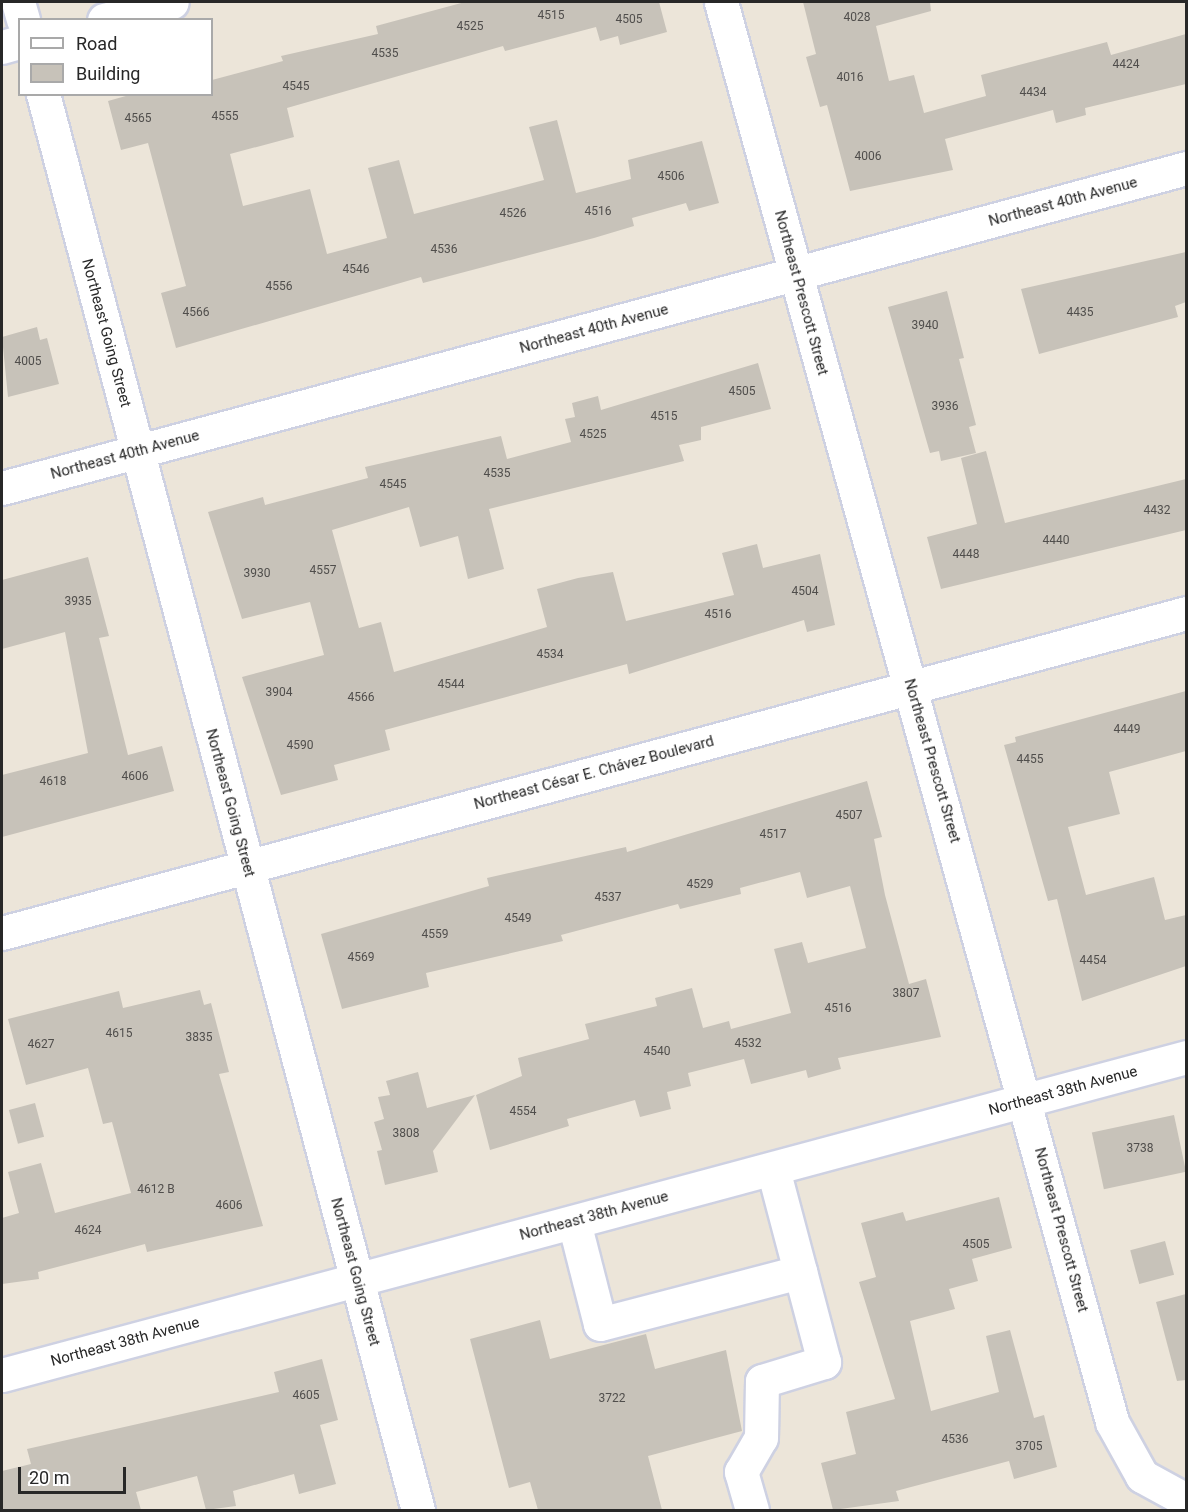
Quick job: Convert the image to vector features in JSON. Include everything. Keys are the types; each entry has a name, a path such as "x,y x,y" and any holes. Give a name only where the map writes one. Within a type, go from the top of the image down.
{"street":[{"path":"18,2 22,18"},
{"path":"112,18 172,2"},
{"name":"Northeast Prescott Street","path":"720,2 1026,1101 1112,1422 1142,1476 1173,1503"},
{"path":"2,47 18,43"},
{"name":"Northeast Going Street","path":"44,96 418,1510"},
{"name":"Northeast 40th Avenue","path":"2,488 1186,168"},
{"name":"Northeast César E. Chávez Boulevard","path":"2,933 1186,613"},
{"name":"Northeast 38th Avenue","path":"2,1375 1186,1058"},
{"path":"752,1510 741,1472 761,1438 762,1381 824,1362 773,1169"},
{"path":"574,1222 600,1324 800,1272"}],"building":[{"path":"465,2 659,2 667,32 620,45 618,36 600,41 596,27 505,51 503,46 287,108 294,137 230,154 243,206 310,189 327,254 387,238 368,168 399,160 414,214 544,180 529,127 557,120 576,193 631,179 628,160 702,141 719,203 689,211 686,203 632,218 634,226 594,238 423,283 421,277 176,348 161,293 186,286 148,143 121,150 108,101 126,96 213,96 213,80 283,61 281,56 378,34 376,26"},
{"path":"803,2 930,2 931,11 876,26 889,81 914,75 924,113 986,96 981,75 1107,42 1111,55 1186,34 1186,84 1085,108 1086,115 1056,123 1053,110 945,139 953,170 850,191 827,105 820,107 806,57 816,54"},
{"path":"1186,252 1186,302 1175,306 1178,317 1039,354 1021,289"},
{"path":"947,291 964,358 959,359 976,425 969,427 976,453 941,461 939,451 930,453 888,307"},
{"path":"37,327 40,340 47,338 59,384 8,397 2,337"},
{"path":"758,363 771,409 701,427 701,440 679,445 684,461 489,509 504,569 468,579 458,536 420,547 409,507 332,530 359,628 381,622 394,672 547,627 537,589 578,578 613,572 626,621 734,595 722,553 757,544 763,568 820,554 835,625 807,632 804,620 629,674 627,664 385,730 390,750 334,765 338,780 281,795 242,677 324,655 310,602 242,619 208,512 263,497 265,505 368,478 365,467 501,436 507,459 571,442 565,419 575,417 572,403 598,396 601,410"},
{"path":"986,451 1005,523 1186,479 1186,530 941,589 927,537 977,524 961,458"},
{"path":"88,557 109,636 99,638 128,755 162,746 174,791 2,837 2,775 88,753 65,632 2,649 2,580"},
{"path":"1186,691 1186,751 1109,772 1120,814 1068,827 1086,895 1154,877 1165,920 1186,915 1186,966 1082,1001 1057,899 1048,901 1004,745 1016,742 1015,737"},
{"path":"867,781 882,837 874,839 885,895 909,984 926,979 941,1037 838,1058 841,1069 808,1078 806,1070 751,1084 744,1059 688,1073 691,1086 667,1092 671,1109 640,1117 635,1100 567,1119 569,1126 490,1150 476,1095 522,1076 518,1058 589,1039 585,1024 657,1006 655,998 692,988 703,1028 729,1021 731,1029 791,1013 774,949 802,942 808,963 866,948 850,886 807,898 800,872 740,888 741,894 680,909 678,904 561,935 563,941 426,973 429,987 342,1009 321,934 489,886 487,878 626,847 627,852"},
{"path":"200,990 204,1005 211,1003 229,1072 219,1074 263,1226 147,1252 145,1244 38,1272 39,1279 2,1284 2,1218 19,1213 8,1172 41,1163 55,1213 131,1193 112,1122 103,1124 88,1068 26,1085 8,1019 119,991 123,1008"},
{"path":"418,1072 427,1108 475,1095 433,1151 438,1172 385,1185 377,1151 382,1150 374,1122 384,1119 378,1097 390,1095 386,1081"},
{"path":"35,1103 44,1137 18,1144 9,1110"},
{"path":"1174,1115 1186,1172 1104,1189 1092,1132"},
{"path":"999,1197 1012,1248 972,1259 978,1281 949,1289 955,1309 910,1321 931,1411 999,1392 986,1336 1010,1330 1034,1418 1044,1415 1057,1467 1014,1479 1009,1461 896,1491 899,1501 833,1510 821,1463 856,1454 846,1412 895,1399 859,1282 876,1277 861,1223 903,1212 906,1221"},
{"path":"1165,1241 1174,1275 1139,1284 1130,1250"},
{"path":"1186,1294 1186,1380 1177,1381 1156,1302"},
{"path":"540,1320 550,1359 646,1334 655,1369 726,1350 742,1431 648,1456 662,1510 538,1510 530,1482 509,1488 470,1339"},
{"path":"322,1359 338,1420 320,1425 336,1484 299,1494 294,1474 233,1491 236,1506 206,1510 197,1476 136,1492 141,1510 2,1510 2,1471 31,1464 27,1449 279,1392 274,1372"}]}
